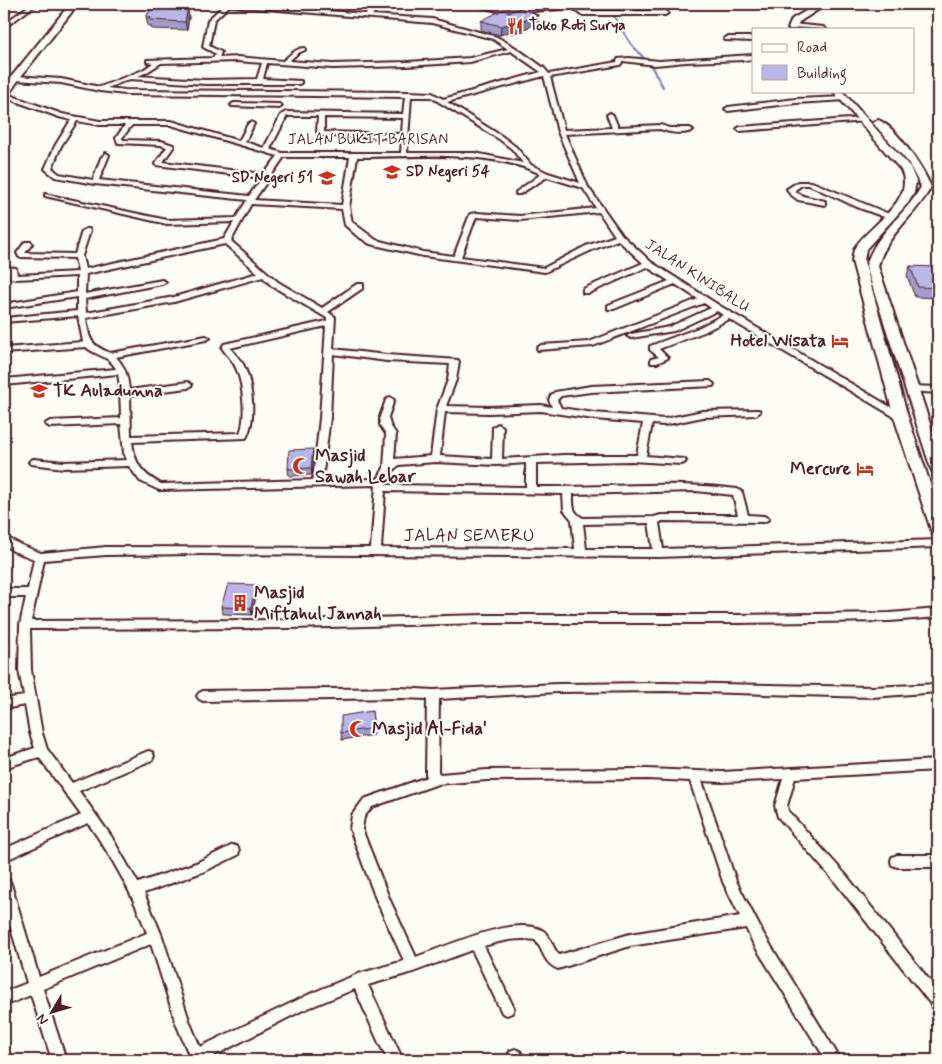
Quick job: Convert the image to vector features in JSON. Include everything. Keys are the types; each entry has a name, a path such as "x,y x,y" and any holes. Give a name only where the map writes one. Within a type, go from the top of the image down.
{"main road":[{"path":"4,95 10,81 74,4"},
{"path":"786,18 809,4"},
{"path":"792,27 795,21 823,4"},
{"path":"844,94 906,169 912,181 908,196 860,248 858,255 901,416 938,530"},
{"path":"844,94 895,140 922,175 926,187 922,198 876,250 872,266 938,469"}],"street":[{"path":"4,26 34,4"},
{"path":"215,59 219,53 206,47 211,20 224,4 368,14 432,21 473,29 495,38 514,49 546,75"},
{"path":"368,14 379,4"},
{"path":"472,4 506,10 572,5 581,13 665,13"},
{"path":"503,4 506,10"},
{"path":"934,4 938,17"},
{"path":"495,16 506,10"},
{"path":"792,27 808,28"},
{"path":"727,40 752,39"},
{"path":"285,62 296,52 303,49"},
{"path":"149,61 215,59 332,66 407,64 470,60 514,49"},
{"path":"443,101 546,75 620,63 622,60 635,59 647,63 722,61 752,57"},
{"path":"99,89 147,70 159,61"},
{"path":"260,81 265,61"},
{"name":"JALAN KINIBALU","path":"546,75 561,132 585,187 619,237 648,264 704,300 847,386 901,416"},
{"path":"128,77 205,82 299,82"},
{"path":"10,81 61,81 99,89 158,93 432,95 501,138 514,148 529,166"},
{"path":"273,93 277,82"},
{"path":"279,106 283,93"},
{"path":"404,154 408,94"},
{"path":"728,109 844,94"},
{"name":"JALAN BUKIT BARISAN","path":"4,95 47,112 75,119 100,123 171,123 282,155 475,155 529,166 546,174 585,187"},
{"path":"234,105 279,106 284,110 284,115 266,151"},
{"path":"284,115 407,116"},
{"path":"320,115 320,132 323,134 406,136"},
{"path":"610,115 616,130"},
{"path":"75,119 58,146 48,169 57,176 95,182 229,194 250,200 345,207"},
{"path":"740,129 864,120"},
{"path":"130,123 119,138 120,142 161,143 171,146 158,164 265,176"},
{"path":"241,143 251,124"},
{"path":"561,132 661,127 668,130 690,130"},
{"path":"354,154 345,207 348,223 359,234 373,242 423,254 545,270 589,248 619,237"},
{"path":"95,182 100,175 100,166 106,155"},
{"path":"4,270 13,270 13,276 16,277 81,273 227,241 265,176 282,155"},
{"path":"518,193 546,174"},
{"path":"822,203 801,198 792,192 791,189 800,183 810,183 864,207 890,216"},
{"path":"47,195 163,221 240,220"},
{"path":"456,258 473,216 520,218 600,210"},
{"path":"86,231 78,256 81,273 82,315 88,344"},
{"path":"227,241 275,284 331,317 325,418 317,483"},
{"path":"28,244 21,253 22,255 78,256"},
{"path":"586,291 648,264"},
{"path":"4,320 120,312 194,295 264,274"},
{"path":"611,307 676,281"},
{"path":"4,306 162,282"},
{"path":"323,311 360,286"},
{"path":"579,346 597,342 704,300"},
{"path":"541,348 602,345 642,333 671,329 717,308"},
{"path":"654,361 664,358 653,348 701,330 730,316"},
{"path":"128,439 243,436 246,433 247,420 245,389 239,364 226,348 227,346 331,322"},
{"path":"111,355 206,338"},
{"path":"4,351 88,344 111,355 121,371 125,393 124,421 131,462 137,474 147,483 159,487 317,483 568,491 643,488 721,489 739,494 744,519"},
{"path":"328,351 387,358 455,362 441,409 435,459"},
{"path":"4,382 121,371"},
{"path":"558,411 553,400 558,394 591,389 710,384"},
{"path":"125,393 188,385"},
{"path":"912,389 938,390"},
{"path":"376,552 381,485 389,468 391,434 385,425 384,417 390,400"},
{"path":"441,409 541,408 664,422 703,414 756,412"},
{"path":"641,459 648,420"},
{"path":"50,424 124,421"},
{"path":"497,462 498,427"},
{"path":"389,468 396,462 435,459 497,462 563,458 681,461"},
{"path":"531,461 531,490"},
{"path":"34,462 64,465 131,462"},
{"path":"568,491 568,512 582,521 655,520 661,518 764,519"},
{"path":"577,519 581,553"},
{"path":"655,520 659,553"},
{"name":"JALAN SEMERU","path":"4,538 17,548 40,557 106,551 315,550 659,553 938,544"},
{"path":"40,557 25,625 25,670 36,733 42,751 107,840 136,890 155,936 179,1014 198,1059 290,1008 359,981 413,965 476,942 519,932 535,933 542,938 550,957 558,962 630,940 749,921"},
{"path":"4,593 31,593"},
{"path":"25,625 291,624 484,619 740,619 890,617 938,613"},
{"path":"203,696 401,693 433,695 557,688 665,687 872,692 938,688"},
{"path":"433,695 432,774 438,780"},
{"path":"4,704 31,699"},
{"path":"4,763 42,751"},
{"path":"69,790 148,756"},
{"path":"413,965 383,900 356,829 358,815 368,803 399,791 438,780 487,775 694,776 790,774 825,770 938,765"},
{"path":"790,774 781,806 782,813 841,879 938,1002"},
{"path":"694,776 730,882 749,921 834,1060"},
{"path":"4,855 89,817"},
{"path":"136,890 200,868 233,851"},
{"path":"898,861 938,861"},
{"path":"4,884 59,1059"},
{"path":"4,999 155,936"},
{"path":"476,942 507,1008"},
{"path":"359,981 384,1038 396,1060"}],"building":[{"path":"154,4 179,4 178,9 188,8 185,22 150,20 151,17 146,17"},
{"path":"520,8 538,15 512,25 501,26 481,21 502,10 509,12"},
{"path":"910,266 937,267 938,288 918,287"},
{"path":"313,449 311,468 288,469 289,450"},
{"name":"Masjid Miftahul Jannah","path":"228,584 256,585 251,608 221,607"},
{"path":"372,711 374,728 341,733 341,716"}],"waterway":[{"path":"604,4 610,10 631,44 651,66 663,87"}],"place":[{"name":"Toko Roti Surya","path":"515,26"},
{"name":"SD Negeri 54","path":"392,172"},
{"name":"SD Negeri 51","path":"327,178"},
{"name":"Hotel Wisata","path":"840,341"},
{"name":"TK Auladunna","path":"39,391"},
{"name":"Masjid Sawah Lebar","path":"301,466"},
{"name":"Mercure","path":"865,469"},
{"name":"Masjid Miftahul Jannah","path":"240,603"},
{"name":"Masjid Al-Fida'","path":"358,729"}]}
